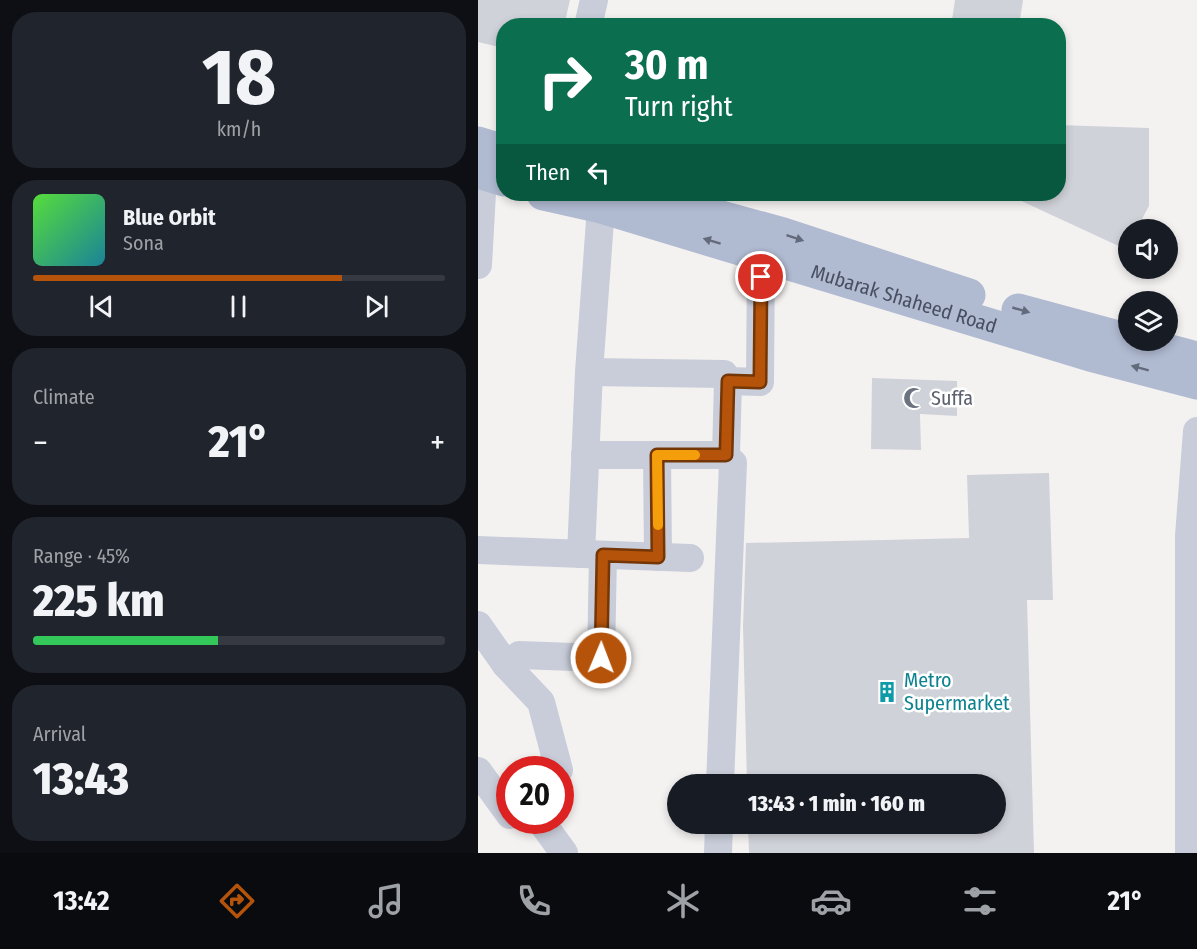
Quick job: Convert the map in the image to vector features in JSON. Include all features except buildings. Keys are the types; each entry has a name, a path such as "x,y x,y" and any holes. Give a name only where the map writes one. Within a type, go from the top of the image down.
{"main road":[{"name":"Mubarak Shaheed Road","path":"574,201 601,207 1090,355 1196,383"},
{"name":"Mubarak Shaheed Road","path":"663,201 783,234 987,301 1118,337"},
{"name":"Mubarak Shaheed Road","path":"1170,351 1196,358"}],"street":[{"path":"590,18 594,0"},
{"path":"478,265 489,164"},
{"path":"506,665 519,655 601,658 585,455 601,207"},
{"path":"728,381 760,382 761,256"},
{"path":"585,455 726,455 728,381 724,374 589,372"},
{"path":"1191,843 1193,513 1196,431"},
{"path":"657,455 658,557"},
{"path":"721,774 733,463"},
{"path":"478,550 690,558"},
{"path":"478,625 506,665 541,702 555,756"},
{"path":"478,771 496,796"},
{"path":"550,834 564,853"},
{"path":"718,853 719,834"}],"slow traffic":[{"path":"658,525 657,455 695,455"}],"place":[{"name":"Suffa","path":"914,398"},
{"name":"Metro Supermarket","path":"887,692"}],"route":[{"path":"601,658 603,555 658,557 657,455 726,455 728,381 760,382 761,277"}]}
